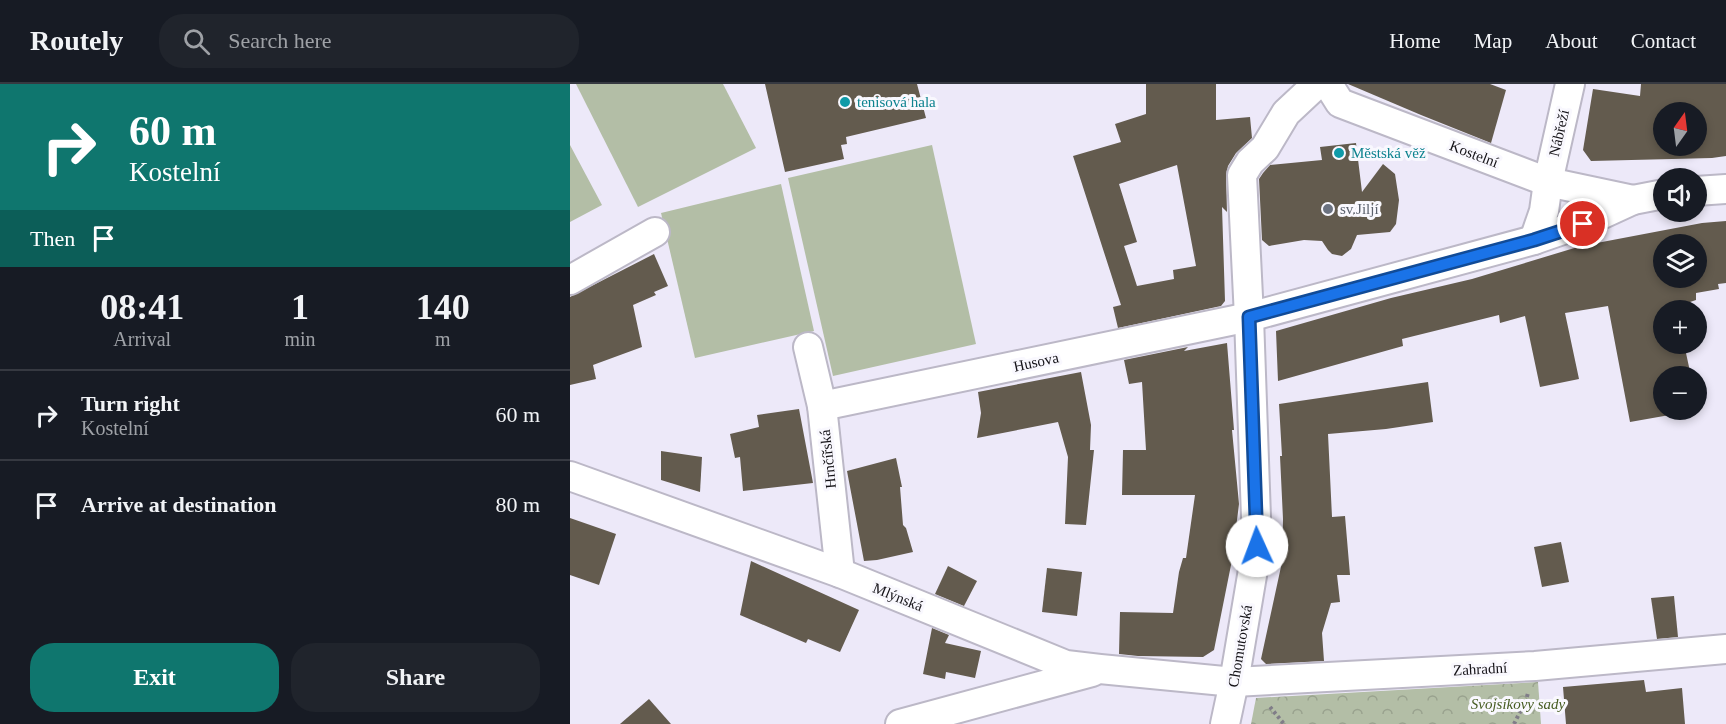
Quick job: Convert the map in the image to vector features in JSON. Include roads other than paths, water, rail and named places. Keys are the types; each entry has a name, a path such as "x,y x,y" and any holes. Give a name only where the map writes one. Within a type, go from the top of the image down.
{"street":[{"name":"Chomutovská","path":"1225,724 1257,546 1242,175 1250,162 1265,147 1286,113 1317,84"},
{"name":"Kostelní","path":"1328,84 1340,103 1548,182 1633,200"},
{"name":"Nábřeží","path":"1534,240 1544,211 1548,182 1570,84"},
{"path":"1707,190 1726,189"},
{"name":"Kostelní","path":"1249,317 1534,240 1583,224 1633,200 1653,196"},
{"path":"570,280 656,232"},
{"name":"Husova","path":"822,406 1249,317"},
{"name":"Hrnčířská","path":"808,347 822,406 840,573"},
{"name":"Mlýnská","path":"570,476 840,573 1066,665 1234,682"},
{"name":"Zahradní","path":"1234,682 1535,666 1726,649"},
{"path":"900,724 1100,669"}],"place":[{"name":"tenisová hala","path":"845,102"},
{"name":"Městská věž","path":"1339,153"},
{"name":"sv.Jiljí","path":"1328,209"}],"park label":[{"name":"Svojsíkovy sady","path":"1518,704"}]}
